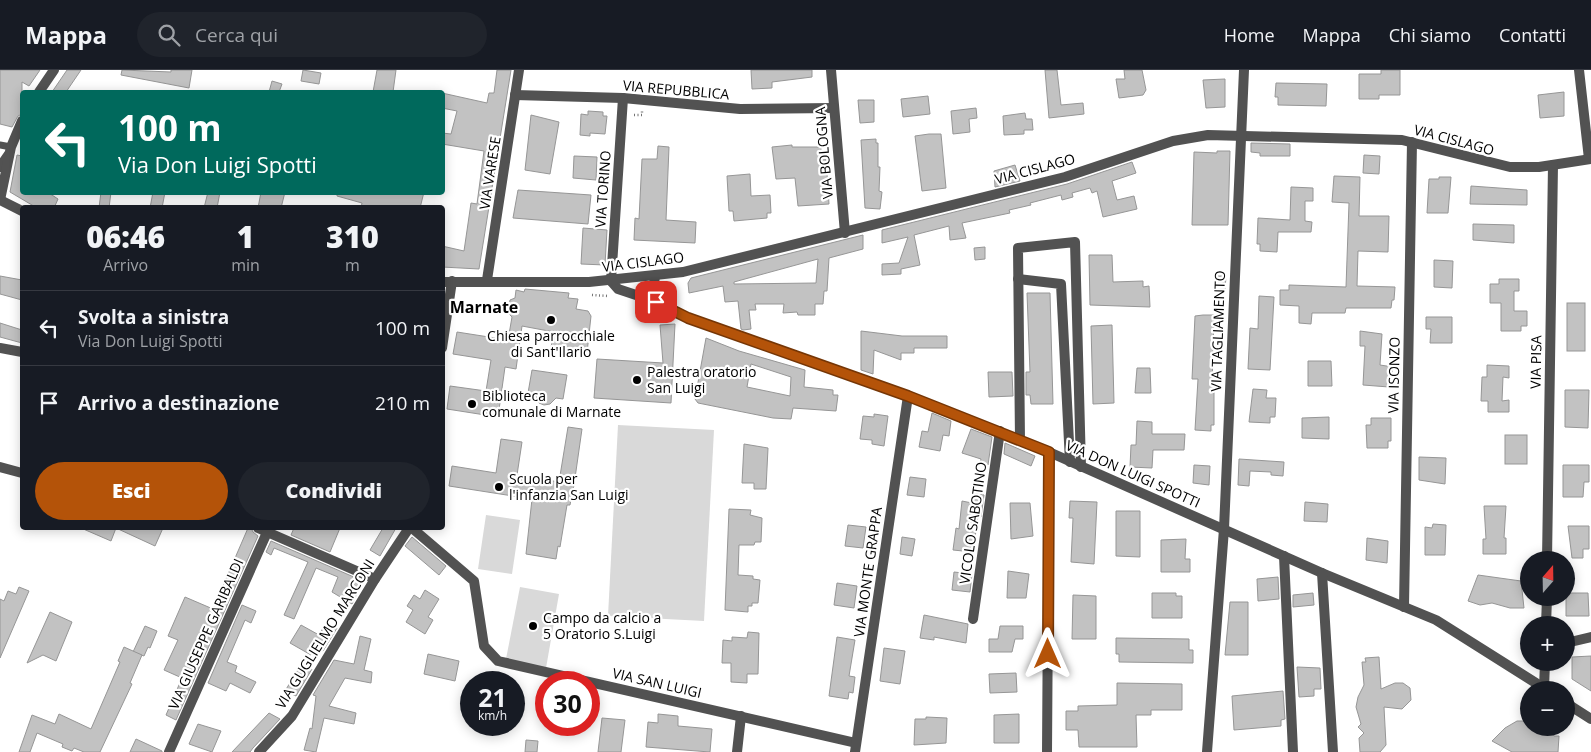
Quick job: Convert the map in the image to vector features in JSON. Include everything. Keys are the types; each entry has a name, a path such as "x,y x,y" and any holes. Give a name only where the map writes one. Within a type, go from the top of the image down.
{"street":[{"path":"41,90 54,70"},
{"name":"VIA VARESE","path":"488,280 519,70"},
{"name":"VIA BOLOGNA","path":"831,70 845,233"},
{"name":"VIA TAGLIAMENTO","path":"1207,752 1224,529 1244,70"},
{"path":"1580,70 1590,159"},
{"name":"VIA REPUBBLICA","path":"515,95 623,98 740,109 834,108"},
{"name":"VIA TORINO","path":"611,281 623,98"},
{"path":"0,167 10,150 20,126"},
{"name":"VIA CISLAGO","path":"447,282 488,280 611,281 655,276 845,233 1064,177 1173,141 1208,135 1240,134 1395,140 1412,142 1496,165 1524,168 1590,159"},
{"name":"VIA ISONZO","path":"1404,607 1412,142"},
{"path":"10,150 0,200 20,210"},
{"name":"VIA PISA","path":"1547,551 1553,165"},
{"path":"1020,440 1018,248 1075,242 1081,467"},
{"path":"655,276 653,292 656,302"},
{"path":"1018,279 1061,284 1070,462"},
{"name":"VIA DON LUIGI SPOTTI","path":"611,281 618,289 656,302 688,318 908,396 1049,452 1322,573 1436,620 1534,681"},
{"path":"445,313 447,282"},
{"path":"0,348 20,352"},
{"name":"VIA MONTE GRAPPA","path":"856,747 908,396"},
{"name":"VICOLO SABOTINO","path":"972,620 1000,431"},
{"path":"1047,752 1049,452"},
{"path":"0,467 20,472"},
{"name":"VIA GIUSEPPE GARIBALDI","path":"169,752 265,530"},
{"path":"267,530 375,579"},
{"name":"VIA GUGLIELMO MARCONI","path":"259,752 292,716 375,579 410,530"},
{"name":"VIA SAN LUIGI","path":"413,530 474,581 484,646 498,661 741,716 856,747"},
{"path":"1284,556 1293,752"},
{"path":"1322,573 1332,752"},
{"path":"1575,641 1591,637"},
{"path":"1575,709 1591,719"},
{"path":"737,752 741,716"}],"lane":[{"path":"0,145 10,150"}],"path":[{"path":"590,294 614,297"}],"shaded area":[{"path":"618,425 714,430 704,621 608,616"},
{"path":"486,515 520,520 512,574 478,569"},
{"name":"Campo da calcio a 5 Oratorio S.Luigi","path":"520,587 559,594 546,668 506,659"}],"building":[{"path":"0,70 40,70 29,86 22,82 22,90 20,90 20,115 12,127 0,124"},
{"path":"67,70 81,70 67,90 53,90"},
{"path":"122,70 171,72 171,70 192,70 189,88 121,75"},
{"path":"303,70 321,73 319,84 301,81"},
{"path":"377,70 396,70 393,90 373,90"},
{"path":"497,70 511,70 479,269 445,267 445,247 464,251 471,203 477,204 484,151 445,144 445,133 451,134 457,111 445,109 445,94 487,103 489,93 494,93"},
{"path":"751,70 812,70 812,77 772,82 772,88 752,89"},
{"path":"1045,70 1057,70 1061,105 1083,103 1084,114 1049,118"},
{"path":"1124,70 1142,70 1146,90 1143,95 1119,98 1116,79 1125,79"},
{"path":"1381,70 1400,70 1400,95 1379,95 1379,99 1359,99 1359,74 1381,74"},
{"path":"1225,79 1225,107 1206,108 1203,80"},
{"path":"272,81 282,84 280,90 270,90"},
{"path":"1276,83 1327,84 1326,106 1278,105 1278,97 1275,97"},
{"path":"1564,92 1564,116 1540,118 1538,95"},
{"path":"928,96 930,114 903,117 901,99"},
{"path":"858,100 874,100 874,122 860,123"},
{"path":"976,108 977,118 969,119 970,132 953,134 951,111"},
{"path":"588,111 603,112 603,116 607,116 605,134 590,133 590,136 580,135 581,114 588,115"},
{"path":"1025,113 1026,119 1032,119 1033,130 1024,130 1024,134 1004,135 1003,116"},
{"path":"531,115 559,122 550,174 525,170"},
{"path":"941,134 946,188 922,191 915,136"},
{"path":"876,139 876,143 878,143 878,167 880,167 879,191 882,192 880,209 865,208 861,140"},
{"path":"1251,143 1290,144 1290,156 1260,156 1260,153 1251,152"},
{"path":"792,145 792,147 821,147 821,160 826,159 829,204 798,206 795,178 776,179 772,147"},
{"path":"658,146 669,147 666,220 696,222 695,243 634,240 635,218 639,219 642,159 657,159"},
{"path":"1217,151 1230,151 1228,225 1192,225 1194,152 1217,153"},
{"path":"17,155 20,156 20,195 52,195 58,199 55,205 32,205 10,192"},
{"path":"1364,155 1380,156 1379,174 1363,173"},
{"path":"574,156 597,157 596,180 573,178"},
{"path":"1132,162 1136,173 1112,181 1117,200 1134,196 1137,209 1103,217 1097,191 1092,193 1090,188 1072,193 1073,197 1062,200 1061,195 1030,203 1031,205 1009,210 1010,213 962,223 966,238 950,240 949,226 914,235 920,265 901,269 901,274 882,275 882,264 899,263 908,237 882,243 882,230 1067,184"},
{"path":"1015,165 1020,181 995,187 994,171"},
{"path":"750,174 751,196 770,195 771,213 767,213 767,218 734,221 733,211 729,211 727,176"},
{"path":"1334,176 1360,177 1359,216 1389,216 1388,252 1358,251 1357,286 1395,287 1394,300 1392,300 1391,308 1346,308 1345,313 1312,313 1311,324 1299,323 1299,306 1280,305 1280,290 1289,290 1289,285 1346,287 1349,203 1332,202"},
{"path":"1439,177 1451,177 1448,213 1427,213 1429,179 1439,179"},
{"path":"1471,186 1527,190 1527,205 1470,204"},
{"path":"1291,187 1313,188 1313,201 1305,201 1305,221 1312,222 1311,232 1278,232 1277,252 1260,251 1260,244 1257,244 1258,218 1290,220"},
{"path":"518,190 591,195 588,224 513,218"},
{"path":"101,195 111,195 109,205 99,205"},
{"path":"152,195 164,195 163,205 151,205"},
{"path":"207,195 219,195 218,205 205,205"},
{"path":"260,195 284,195 282,205 259,205"},
{"path":"423,195 421,205 362,205 362,203 337,196"},
{"path":"1473,224 1514,225 1514,243 1473,240"},
{"path":"583,228 607,230 605,265 581,264"},
{"path":"863,235 863,249 829,258 827,291 824,291 823,304 815,304 815,315 798,315 797,312 783,313 784,304 755,304 756,310 749,310 751,329 743,330 741,329 738,301 725,302 723,286 689,293 688,283 691,278","holes":["818,259 816,283 734,284 734,282"]},
{"path":"985,247 985,259 975,260 974,248"},
{"path":"1089,255 1112,255 1113,282 1143,281 1143,287 1149,286 1150,307 1090,305"},
{"path":"1434,260 1453,261 1452,288 1434,287"},
{"path":"0,276 20,280 20,299 0,294"},
{"path":"1215,276 1226,276 1225,290 1215,289"},
{"path":"1499,279 1519,279 1519,291 1514,291 1514,311 1527,311 1527,326 1521,326 1521,331 1501,331 1501,303 1490,303 1490,284 1499,284"},
{"path":"525,289 569,293 568,298 578,299 576,309 588,311 591,316 587,353 551,347 554,332 522,326 516,369 505,367 498,417 447,409 450,386 486,391 491,360 453,354 457,332 508,340 512,317 508,313 510,300 515,298 516,290 524,292"},
{"path":"1027,293 1050,293 1053,404 1031,404 1030,395 1026,395 1026,372 1030,372"},
{"path":"1259,296 1274,297 1270,370 1248,369 1250,328 1258,329"},
{"path":"1567,303 1585,303 1585,351 1567,351"},
{"path":"1214,315 1212,386 1214,386 1214,425 1211,425 1211,431 1195,430 1198,379 1192,379 1195,316"},
{"path":"1426,317 1452,317 1452,343 1430,343 1431,329 1426,329"},
{"path":"0,323 20,329 20,342 0,337"},
{"path":"675,324 671,403 594,398 597,359 663,363 660,325"},
{"path":"1112,325 1114,403 1093,404 1091,326"},
{"path":"861,331 902,336 947,336 947,348 914,348 914,353 901,353 901,360 874,350 873,374 861,370"},
{"path":"1360,331 1382,334 1380,365 1393,367 1389,387 1363,385 1365,346 1360,346"},
{"path":"706,338 739,351 805,370 804,387 833,390 833,395 838,395 836,411 793,408 791,419 773,418 698,403 695,399","holes":["751,364 791,377 790,396 747,387"]},
{"path":"1308,361 1331,361 1332,386 1308,386"},
{"path":"1487,365 1509,366 1509,378 1503,377 1502,401 1509,400 1509,412 1488,412 1488,401 1481,401 1482,377 1487,377"},
{"path":"1137,368 1150,368 1151,393 1135,393"},
{"path":"532,370 567,375 563,399 556,398 550,404 544,405 539,403 535,394 528,393"},
{"path":"988,372 1012,372 1013,396 989,397"},
{"path":"1253,389 1267,390 1266,398 1276,398 1275,417 1270,417 1270,423 1249,422"},
{"path":"1565,390 1589,390 1588,428 1565,427"},
{"path":"932,413 951,421 949,436 943,435 940,451 919,447 922,431 928,432"},
{"path":"874,414 888,416 884,446 872,444 872,440 860,439 863,416 874,417"},
{"path":"1329,417 1329,439 1302,438 1302,418"},
{"path":"1371,418 1391,418 1391,441 1388,441 1388,448 1367,448 1366,425 1371,425"},
{"path":"1137,421 1152,422 1152,434 1185,434 1184,450 1153,450 1152,468 1130,467 1131,445 1136,445"},
{"path":"568,427 582,429 574,485 570,505 567,505 560,547 558,546 556,559 526,554 532,499 449,486 452,466 496,473 501,439 522,442 517,475 559,482"},
{"path":"971,429 992,437 988,465 980,463 981,459 962,453"},
{"path":"1505,435 1527,435 1527,464 1505,464"},
{"path":"1005,443 1035,456 1031,466 1004,454"},
{"path":"744,444 768,448 766,489 754,489 754,483 742,483"},
{"path":"1419,457 1446,458 1445,484 1419,480"},
{"path":"1239,459 1284,462 1283,476 1271,475 1271,472 1250,471 1249,486 1238,485"},
{"path":"1194,465 1210,466 1209,485 1193,483"},
{"path":"1563,465 1589,465 1589,482 1584,482 1583,497 1563,497"},
{"path":"910,477 926,479 924,497 907,495"},
{"path":"973,493 984,495 981,517 978,516 973,552 953,550 956,528 959,529 962,501 972,503"},
{"path":"1070,501 1097,502 1094,564 1071,562 1073,518 1069,518"},
{"path":"1305,502 1328,504 1327,522 1304,521"},
{"path":"1010,503 1030,503 1033,536 1011,539"},
{"path":"1484,506 1506,506 1504,538 1506,538 1506,554 1483,554 1483,539 1486,539"},
{"path":"729,509 751,510 750,515 762,518 761,542 755,542 754,545 739,545 738,575 753,576 753,579 760,580 758,603 752,603 752,606 748,606 748,612 725,610"},
{"path":"1116,511 1140,511 1140,557 1116,556"},
{"path":"1433,524 1446,525 1445,555 1425,555 1425,527 1432,528"},
{"path":"848,525 866,527 863,548 845,546"},
{"path":"1568,526 1589,526 1589,549 1583,549 1583,558 1575,558 1575,551 1571,551"},
{"path":"86,530 115,530 111,541"},
{"path":"120,530 162,530 155,546"},
{"path":"247,530 252,530 258,536 176,720 166,715 182,678 164,670 178,640 168,636 185,597 213,609"},
{"path":"293,530 339,530 330,552 291,535"},
{"path":"382,530 395,530 380,556 370,550"},
{"path":"412,537 446,566 439,575 405,546"},
{"path":"902,537 915,539 912,556 900,554"},
{"path":"1367,538 1388,541 1387,563 1366,560"},
{"path":"1186,539 1185,559 1190,559 1190,572 1161,572 1161,540"},
{"path":"271,541 363,581 352,604 332,592 338,577 316,568 294,619 284,615 308,562 274,548 271,555 266,552"},
{"path":"1008,571 1029,574 1026,598 1007,598"},
{"path":"954,572 972,574 970,592 952,590"},
{"path":"1478,575 1520,581 1520,606 1524,606 1524,608 1510,608 1492,603 1480,605 1468,601"},
{"path":"1278,577 1279,599 1258,601 1257,579"},
{"path":"837,583 857,586 854,608 834,605"},
{"path":"19,587 29,591 0,658 0,599 4,601 8,591 16,594"},
{"path":"425,590 439,599 428,617 433,620 425,634 406,622 413,610 407,606 414,595 420,599"},
{"path":"1152,593 1176,593 1176,596 1182,596 1182,618 1152,618"},
{"path":"1313,593 1314,605 1293,607 1293,595"},
{"path":"1575,593 1588,593 1589,616 1566,616 1566,606 1575,606"},
{"path":"1073,595 1096,596 1096,639 1072,639"},
{"path":"1230,602 1248,602 1248,655 1225,655"},
{"path":"242,605 256,611 251,623 245,620 227,662 237,666 235,672 256,682 250,693 230,683 226,691 208,683"},
{"path":"50,612 72,622 56,661 43,655 27,663"},
{"path":"924,615 968,624 966,643 934,637 934,640 920,638"},
{"path":"326,623 337,628 323,651 316,647 311,655 290,643 301,625 319,635"},
{"path":"145,626 157,631 150,648 148,647 144,656 133,652"},
{"path":"1000,626 1023,626 1023,639 1015,639 1012,652 989,652 989,639 998,639"},
{"path":"748,632 759,633 758,674 747,674 747,683 731,682 731,663 722,663 723,640 732,641 732,637 747,638"},
{"path":"360,636 371,639 364,670 372,672 371,683 345,678 329,706 356,713 354,724 324,718 316,752 304,750 310,728 312,729 316,696 313,695 334,660 354,664"},
{"path":"837,637 855,640 849,676 855,677 853,693 849,692 848,699 829,696"},
{"path":"1116,638 1189,639 1189,650 1193,650 1193,663 1119,662 1119,654 1116,654"},
{"path":"124,647 142,655 130,683 132,684 100,752 84,752 74,748 72,751 62,747 63,744 37,733 30,752 19,752 32,715 55,724 59,714 91,729 120,662 118,661"},
{"path":"884,648 905,651 900,684 880,681"},
{"path":"428,654 459,661 455,681 424,674"},
{"path":"1591,656 1591,691 1572,679 1572,671 1575,671 1575,657"},
{"path":"1379,657 1381,689 1395,683 1403,683 1410,688 1411,700 1402,709 1384,707 1386,745 1380,752 1360,752 1359,738 1364,733 1358,727 1361,724 1356,707 1358,697 1364,685 1362,662 1366,662 1365,658"},
{"path":"302,663 312,669 296,696 285,691"},
{"path":"1297,667 1320,668 1321,689 1314,689 1314,696 1299,697"},
{"path":"1016,673 1017,692 990,693 989,674"},
{"path":"1117,683 1182,684 1182,710 1151,710 1151,715 1136,715 1137,747 1079,747 1078,730 1066,730 1066,711 1078,711 1078,706 1117,705"},
{"path":"1283,691 1285,719 1281,720 1281,726 1234,730 1232,696"},
{"path":"269,713 280,719 250,752 232,752"},
{"path":"658,714 678,716 678,726 712,729 710,752 646,747 648,722 658,723"},
{"path":"1019,714 1019,743 994,743 994,715"},
{"path":"926,717 947,718 946,743 914,745 915,719 926,719"},
{"path":"602,718 625,720 621,752 598,752"},
{"path":"1520,721 1520,736 1559,736 1558,752 1512,752 1492,741 1505,728"},
{"path":"198,724 221,731 212,752 189,744"},
{"path":"136,739 162,751 162,752 130,752"},
{"path":"526,740 538,741 537,752 525,752"}],"place":[{"name":"Chiesa parrocchiale di Sant'Ilario","path":"551,320"},
{"name":"Palestra oratorio San Luigi","path":"637,380"},
{"name":"Biblioteca comunale di Marnate","path":"472,404"},
{"name":"Scuola per l'infanzia San Luigi","path":"499,487"},
{"name":"Campo da calcio a 5 Oratorio S.Luigi","path":"533,626"}],"district":[{"name":"Marnate","path":"484,307"}],"route":[{"path":"656,302 688,318 908,396 1049,452 1048,654"}]}
